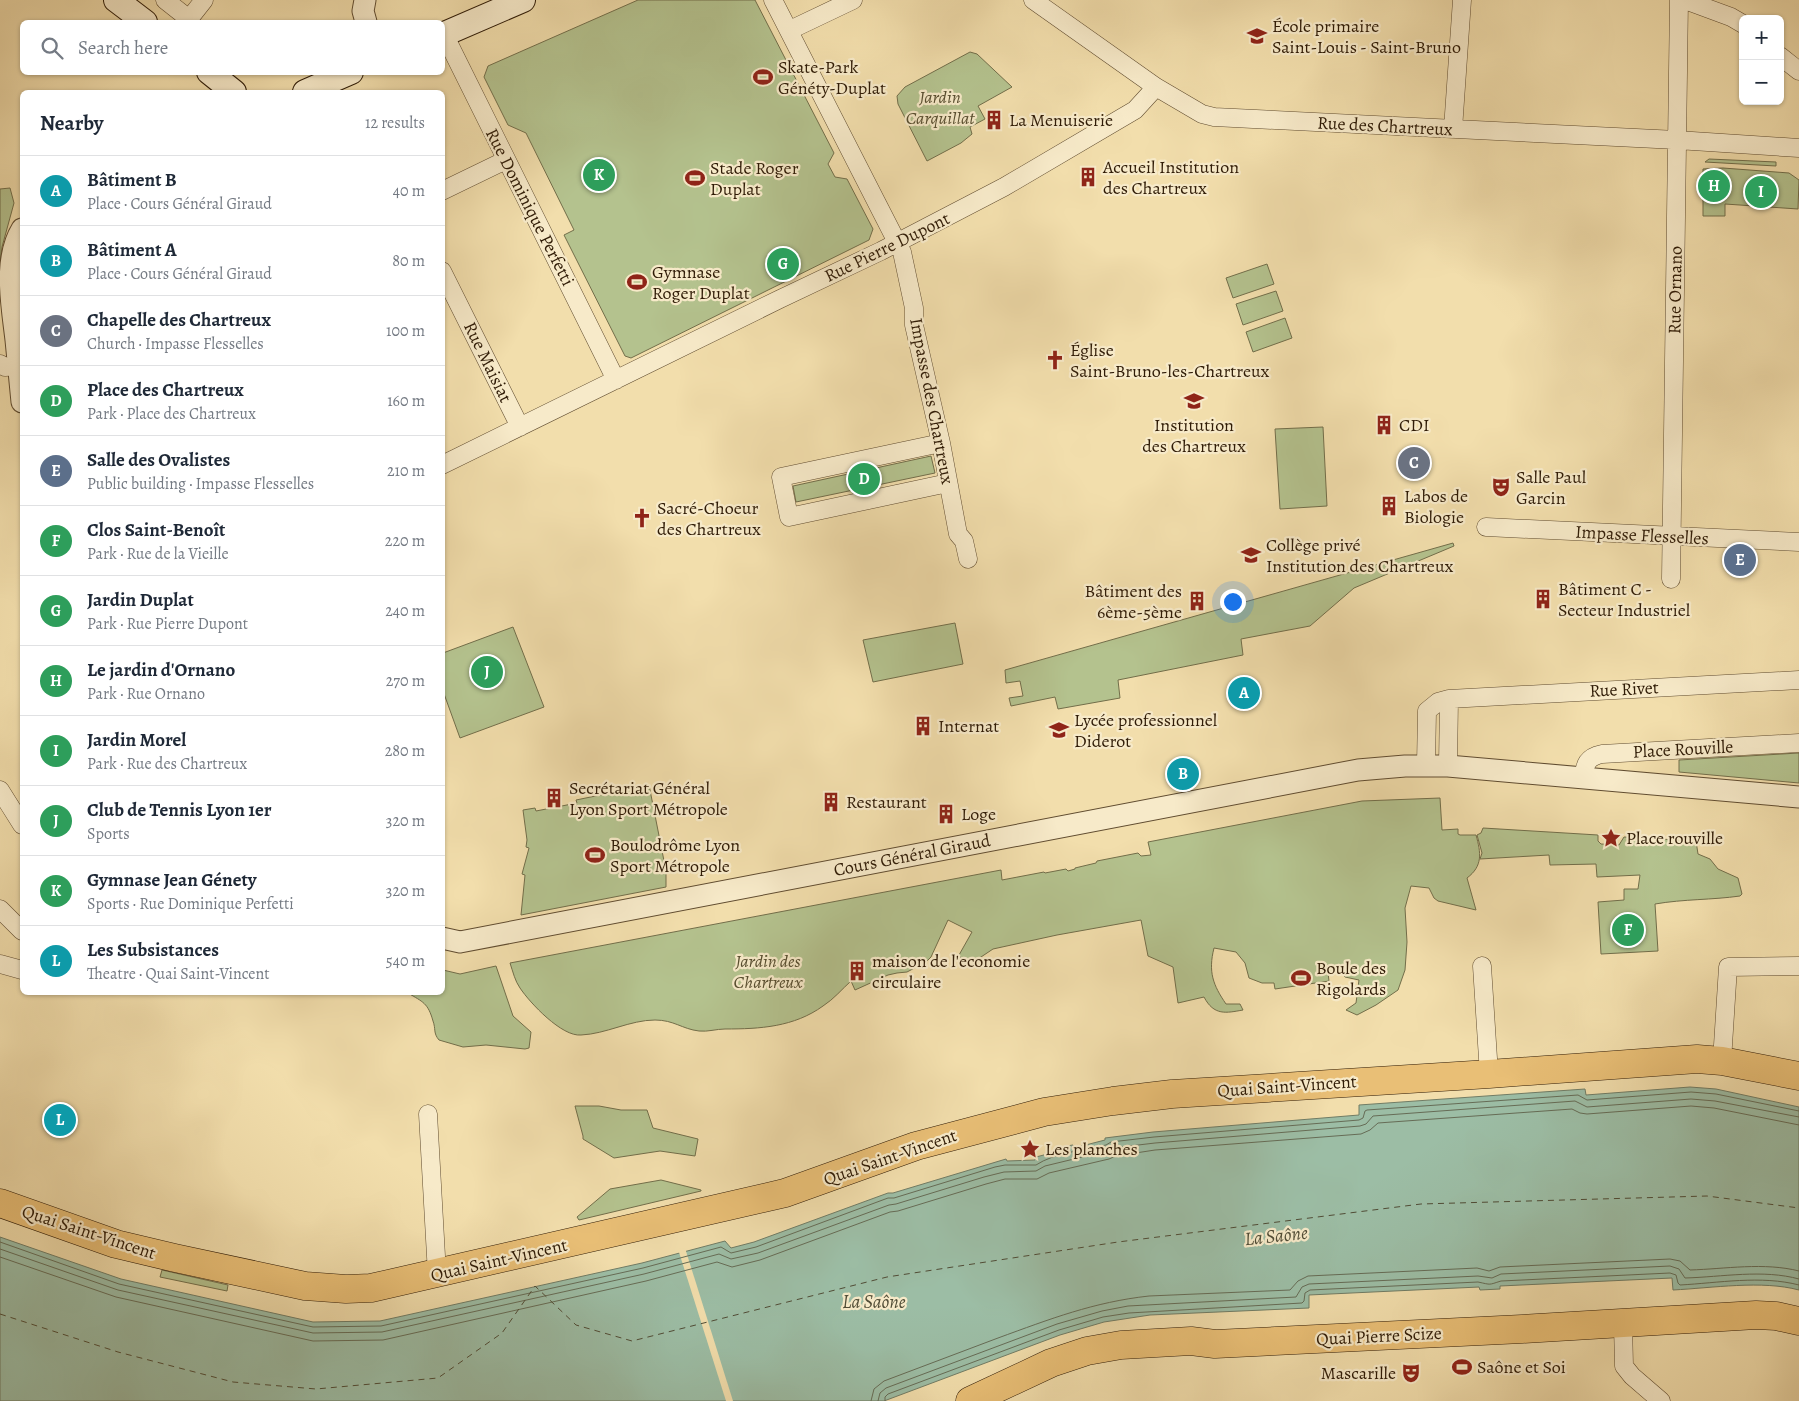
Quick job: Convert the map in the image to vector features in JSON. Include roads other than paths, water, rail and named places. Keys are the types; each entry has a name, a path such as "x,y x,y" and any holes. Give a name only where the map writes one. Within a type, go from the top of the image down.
{"main road":[{"path":"116,0 142,20"},
{"path":"445,35 523,0"},
{"path":"213,75 232,90"},
{"path":"310,90 344,75"},
{"name":"Quai Saint-Vincent","path":"0,1202 116,1244 305,1286 371,1288 785,1194 916,1146 1044,1112 1121,1100 1172,1094 1697,1059 1722,1061 1799,1076"},
{"name":"Quai Pierre Scize","path":"970,1401 1051,1363 1087,1351 1121,1346 1191,1341 1209,1345 1623,1324 1756,1315 1776,1316 1799,1321"}],"street":[{"path":"165,0 189,19 204,0"},
{"path":"365,0 363,11 365,20"},
{"name":"Impasse des Chartreux","path":"773,0 902,252 914,308 914,325 941,443 958,534 964,541 968,559"},
{"path":"790,30 853,0"},
{"name":"Rue des Chartreux","path":"1033,0 1156,87 1202,114 1214,117 1677,140 1799,148"},
{"path":"1453,129 1462,0"},
{"name":"Rue Ornano","path":"1671,579 1679,0"},
{"path":"1685,0 1739,22"},
{"name":"Rue Dominique Perfetti","path":"445,37 616,380"},
{"path":"1784,58 1799,71"},
{"name":"Rue Pierre Dupont","path":"445,464 897,243 1004,187 1135,110 1156,87"},
{"path":"445,190 506,160"},
{"path":"20,235 15,246 12,264 9,365 20,396"},
{"name":"Rue Maisiat","path":"445,277 520,427"},
{"path":"941,443 781,477 790,517 948,483"},
{"name":"Impasse Flesselles","path":"1486,527 1799,542"},
{"name":"Rue Rivet","path":"1449,699 1799,680"},
{"path":"1426,765 1427,710 1438,702 1449,699 1448,766"},
{"name":"Place Rouville","path":"1583,778 1584,767 1594,755 1799,743"},
{"name":"Place Rouville","path":"1382,767 1448,766 1799,797"},
{"name":"Cours Général Giraud","path":"445,939 460,942 1358,770 1382,767"},
{"path":"0,790 20,822"},
{"path":"0,909 20,930"},
{"path":"0,964 20,969"},
{"path":"1482,966 1489,1074"},
{"path":"1722,1061 1728,967 1799,966"},
{"path":"428,1114 438,1274"},
{"path":"1623,1324 1624,1366 1632,1376 1661,1401"}],"water":[{"name":"La Saône","path":"1690,1087 1716,1089 1799,1107 1799,1290 1753,1285 1673,1290 1672,1278 1500,1286 1500,1289 1480,1290 1479,1287 1309,1295 1309,1308 1150,1315 1104,1322 1060,1335 884,1401 0,1401 0,1237 121,1279 313,1322 380,1321 642,1263 725,1241 731,1248 754,1242 888,1193 1006,1159 1007,1161 1035,1160 1036,1157 1067,1149 1066,1146 1073,1145 1074,1148 1105,1140 1105,1138 1153,1132 1359,1115 1359,1105 1585,1089 1586,1095"}],"place":[{"name":"École primaire Saint-Louis - Saint-Bruno","path":"1257,36"},
{"name":"Skate-Park Généty-Duplat","path":"763,77"},
{"name":"La Menuiserie","path":"994,120"},
{"name":"Gymnase Jean Génety","path":"599,175"},
{"name":"Accueil Institution des Chartreux","path":"1088,177"},
{"name":"Stade Roger Duplat","path":"695,178"},
{"name":"Le jardin d'Ornano","path":"1714,186"},
{"name":"Jardin Morel","path":"1761,192"},
{"name":"Jardin Duplat","path":"783,264"},
{"name":"Gymnase Roger Duplat","path":"637,282"},
{"name":"Église Saint-Bruno-les-Chartreux","path":"1055,360"},
{"name":"Institution des Chartreux","path":"1194,401"},
{"name":"CDI","path":"1384,425"},
{"name":"Chapelle des Chartreux","path":"1414,463"},
{"name":"Place des Chartreux","path":"864,479"},
{"name":"Salle Paul Garcin","path":"1501,487"},
{"name":"Labos de Biologie","path":"1389,506"},
{"name":"Sacré-Choeur des Chartreux","path":"642,518"},
{"name":"Collège privé Institution des Chartreux","path":"1251,555"},
{"name":"Salle des Ovalistes","path":"1740,560"},
{"name":"Bâtiment C - Secteur Industriel","path":"1543,599"},
{"name":"Bâtiment des 6ème-5ème","path":"1197,601"},
{"name":"Club de Tennis Lyon 1er","path":"487,672"},
{"name":"Bâtiment B","path":"1244,693"},
{"name":"Internat","path":"923,726"},
{"name":"Lycée professionnel Diderot","path":"1059,730"},
{"name":"Bâtiment A","path":"1183,774"},
{"name":"Secrétariat Général Lyon Sport Métropole","path":"554,798"},
{"name":"Restaurant","path":"831,802"},
{"name":"Loge","path":"946,814"},
{"name":"Place rouville","path":"1611,838"},
{"name":"Boulodrôme Lyon Sport Métropole","path":"595,855"},
{"name":"Clos Saint-Benoît","path":"1628,930"},
{"name":"maison de l'economie circulaire","path":"857,971"},
{"name":"Boule des Rigolards","path":"1301,978"},
{"name":"Les Subsistances","path":"60,1120"},
{"name":"Les planches","path":"1030,1149"},
{"name":"Saône et Soi","path":"1462,1367"},
{"name":"Mascarille","path":"1411,1373"}],"park label":[{"name":"Jardin Carquillat","path":"940,107"},
{"name":"Jardin des Chartreux","path":"768,971"}]}
